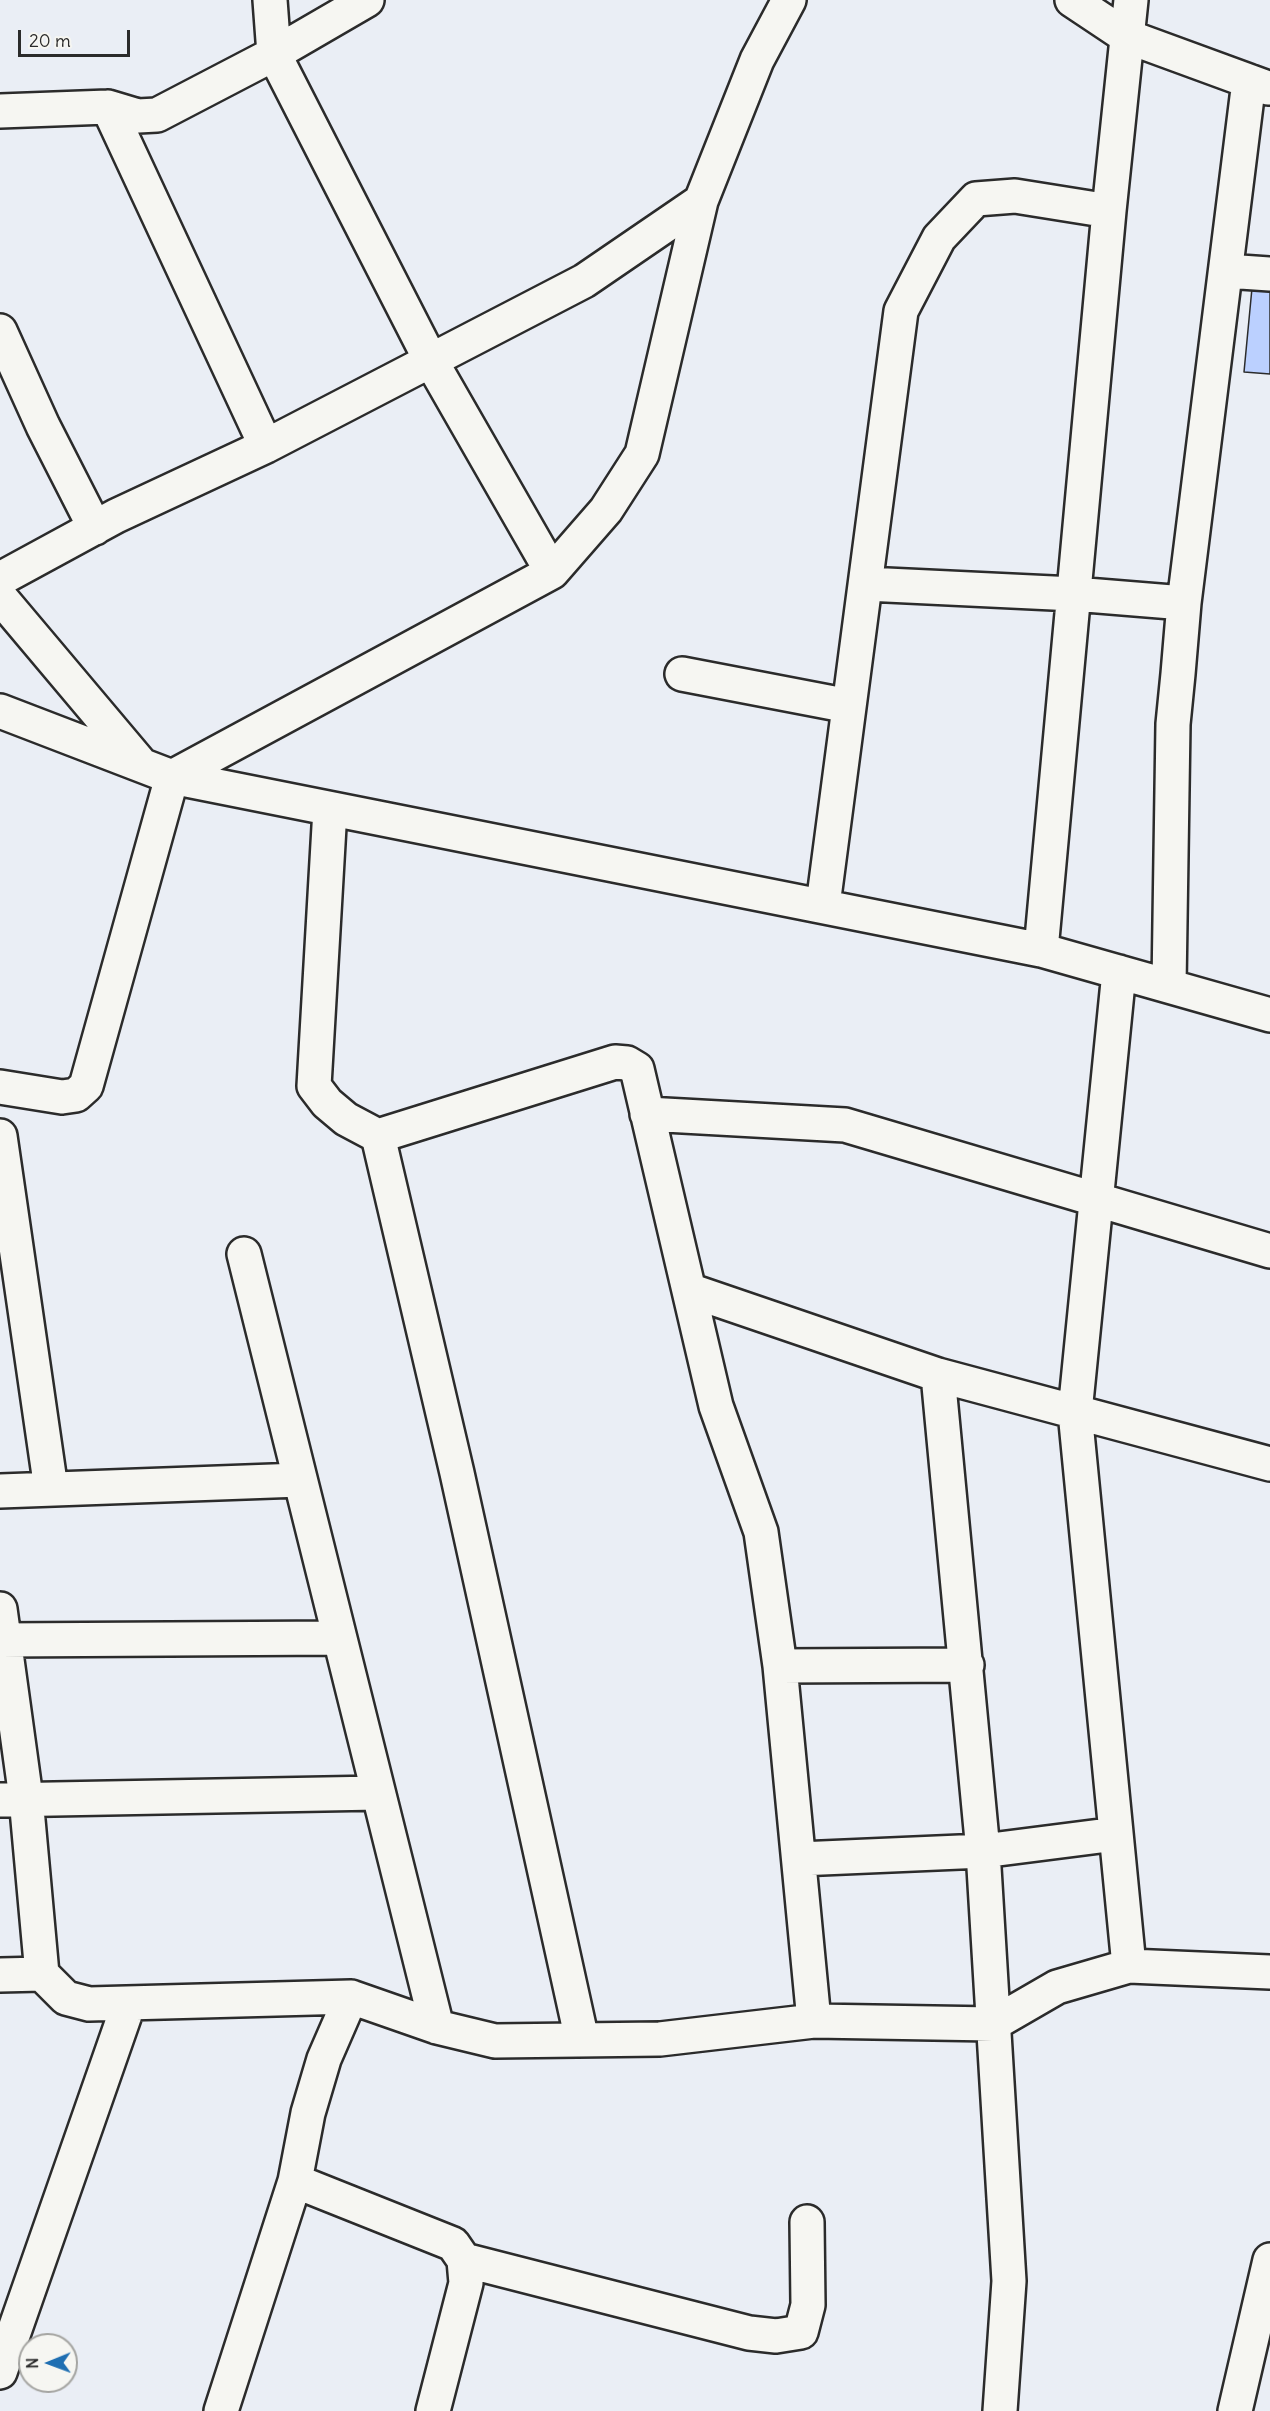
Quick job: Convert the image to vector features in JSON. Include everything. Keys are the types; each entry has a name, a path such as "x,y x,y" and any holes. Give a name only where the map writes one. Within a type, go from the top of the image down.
{"street":[{"path":"270,0 274,54 431,361 552,572"},
{"path":"0,111 108,106 138,116 157,115 274,54 367,0"},
{"path":"157,772 552,572 606,510 642,453 701,201 757,60 789,0"},
{"path":"1072,0 1126,36 1260,85 1226,271 1184,603 1173,724 1169,986"},
{"path":"1041,950 1109,211 1131,0"},
{"path":"108,106 266,446"},
{"path":"823,905 901,311 939,238 976,200 1015,196 1109,211"},
{"path":"0,579 95,528 266,446 584,281 701,201"},
{"path":"1226,271 1270,274"},
{"path":"0,330 43,426 95,528"},
{"path":"866,584 1074,594 1184,603"},
{"path":"0,597 157,772"},
{"path":"682,674 849,706"},
{"path":"0,711 157,772 330,809 1041,950 1270,1015"},
{"path":"0,1087 62,1097 76,1095 86,1086 157,772"},
{"path":"330,809 314,1086 327,1103 346,1119 378,1136 615,1062 627,1062 637,1069 716,1406 761,1532 780,1666 814,2021"},
{"path":"1119,972 1075,1412 1129,1966"},
{"path":"647,1113 845,1125 1270,1251"},
{"path":"0,1136 51,1489"},
{"path":"378,1136 462,1496 582,2040"},
{"path":"244,1254 437,2027"},
{"path":"689,1290 938,1375 1270,1464"},
{"path":"938,1375 983,1851 1009,2281 1000,2411"},
{"path":"0,1491 300,1480"},
{"path":"339,1638 1,1629 13,1799 42,1974 66,1998 89,2004 351,1997 437,2027 495,2041 660,2039 814,2021 993,2024 1057,1988 1129,1966 1270,1972"},
{"path":"780,1666 967,1665"},
{"path":"13,1799 378,1793"},
{"path":"799,1858 983,1851 1116,1834"},
{"path":"0,1975 42,1974"},
{"path":"221,2411 295,2181 308,2114 324,2060 351,1997"},
{"path":"0,2372 129,2003"},
{"path":"295,2181 453,2244 464,2260 466,2283 433,2411"},
{"path":"464,2260 749,2333 776,2336 801,2332 808,2305 807,2222"},
{"path":"1235,2411 1270,2260"}],"building":[{"path":"1252,288 1270,289 1270,374 1244,372"}]}
